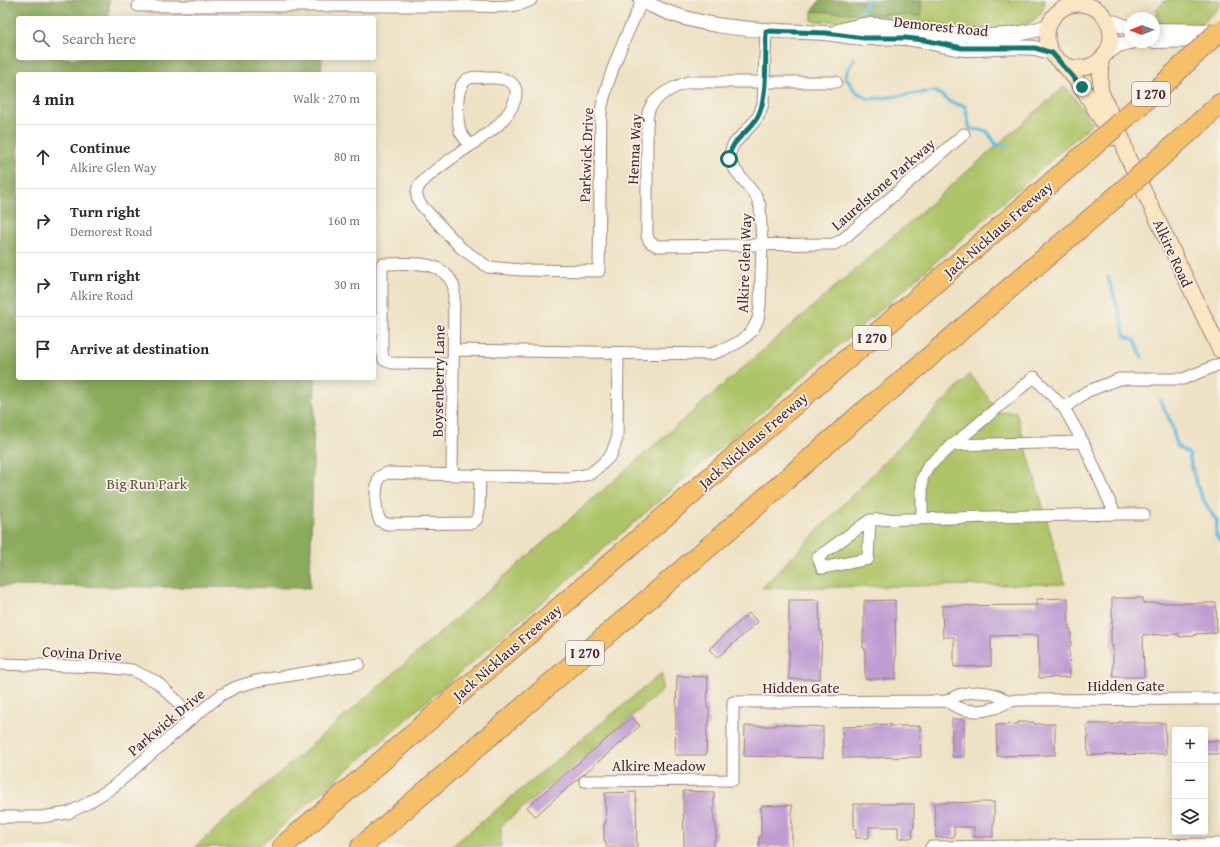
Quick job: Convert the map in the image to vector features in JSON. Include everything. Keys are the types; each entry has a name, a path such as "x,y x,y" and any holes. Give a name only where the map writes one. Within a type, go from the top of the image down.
{"highway":[{"name":"Jack Nicklaus Freeway","path":"282,847 1081,157 1168,80 1220,31"},
{"name":"I 270","path":"361,847 862,413 1101,210 1220,104"}],"main road":[{"path":"1052,21 1061,10 1072,5 1093,4 1103,15 1109,26 1109,45 1103,56 1094,64 1084,67 1072,67 1057,58 1048,39 1056,0"},
{"name":"Alkire Road","path":"1103,56 1100,85 1101,92 1122,138 1127,156 1220,350"},
{"name":"Alkire Road","path":"1057,58 1082,87 1116,144 1127,156"}],"street":[{"path":"138,6 481,6 519,4 531,0"},
{"name":"Demorest Road","path":"642,0 661,10 702,22 766,31 826,33 864,38 905,38 924,40 962,48 1030,48 1057,58"},
{"name":"Parkwick Drive","path":"470,146 420,184 417,195 421,205 461,248 488,267 521,270 599,271 601,110 606,86 616,58 642,0"},
{"path":"1106,20 1124,26"},
{"name":"Demorest Road","path":"826,33 866,25 914,29 963,36 1002,36 1023,33 1052,21"},
{"path":"1160,30 1220,31"},
{"name":"Alkire Glen Way","path":"454,350 711,354 724,350 742,341 752,331 758,319 760,306 762,245 760,206 756,196 736,171 729,159 732,145 754,122 759,115 763,104 766,31"},
{"path":"1160,41 1220,40"},
{"path":"1103,56 1118,45 1124,44"},
{"path":"475,77 499,78 507,80 514,86 517,94 515,104 499,124 470,146 460,132 458,114 458,94 460,86 466,80 475,77"},
{"name":"Henna Way","path":"650,242 647,236 647,126 649,110 666,91 688,82 836,82"},
{"name":"Laurelstone Parkway","path":"650,242 657,246 834,244 842,240 964,134"},
{"name":"Boysenberry Lane","path":"452,474 454,287 451,279 441,270 430,265 382,264 382,352 384,360 392,363 453,364"},
{"path":"480,475 479,510 477,520 472,523 387,524 380,521 376,514 377,486 379,477 387,473 452,474 568,478 590,474 611,455 617,440 618,353"},
{"path":"1064,408 1086,392 1119,379 1183,379 1220,364"},
{"path":"922,518 922,479 928,466 1034,377 1064,408 1083,442 1115,514"},
{"path":"952,446 1083,442"},
{"path":"870,520 868,559 822,568 818,557 870,520 1144,514"},
{"name":"Covina Drive","path":"0,664 104,667 132,670 157,682 176,700 191,720"},
{"name":"Parkwick Drive","path":"0,817 41,817 68,813 86,804 113,787 221,695 236,687 256,681 359,664"},
{"name":"Hidden Gate","path":"733,780 733,702 948,701 958,695 977,692 995,694 1007,701 1220,699"},
{"name":"Hidden Gate","path":"948,701 958,708 976,711 991,709 1007,701"},
{"name":"Alkire Meadow","path":"585,781 733,780"},
{"path":"931,847 1220,844"}],"green space":[{"name":"Big Run Park","path":"0,0 109,0 109,16 16,16 16,60 322,60 321,72 16,72 16,380 315,380 310,588 0,586"},
{"path":"820,0 921,0 921,16 812,11"},
{"path":"921,0 1045,0 1039,15 1027,24 1009,29 966,30 913,24 812,21 812,11 921,16"},
{"path":"1166,0 1220,0 1220,7 1200,25 1160,25 1160,12 1157,12 1157,9"},
{"path":"1065,86 1093,123 916,279 258,847 195,847"},
{"path":"970,374 999,412 1016,412 1065,584 762,588"},
{"path":"662,673 662,691 501,826 501,847 451,847"}],"building":[{"path":"1068,598 1069,629 1071,629 1071,646 1069,646 1070,677 1039,678 1038,635 991,636 991,666 954,667 954,637 943,637 942,606 1037,605 1037,599"},
{"path":"1112,598 1143,598 1143,603 1216,603 1217,633 1195,634 1195,636 1179,637 1179,634 1143,635 1144,677 1113,677 1113,646 1111,646"},
{"path":"789,600 819,600 820,631 822,631 820,679 789,679"},
{"path":"895,600 896,679 865,679 865,648 863,648 864,601"},
{"path":"749,613 758,622 717,658 709,649"},
{"path":"677,676 708,677 707,708 709,708 709,725 707,725 706,755 675,755"},
{"path":"632,717 640,726 535,816 527,807"},
{"path":"952,719 964,719 964,757 952,757"},
{"path":"1135,721 1135,723 1165,723 1166,754 1088,755 1087,724 1118,724 1118,722"},
{"path":"1018,722 1055,724 1055,755 997,756 996,725 1018,724"},
{"path":"776,724 823,727 823,758 744,756 745,726 776,726"},
{"path":"890,724 890,726 920,726 921,757 843,758 842,727"},
{"path":"1208,741 1220,741 1220,754 1208,754"},
{"path":"683,791 714,792 714,822 716,823 716,840 714,840 714,847 684,847"},
{"path":"636,792 637,847 606,847 606,841 604,841 604,823 606,823 605,793"},
{"path":"994,802 993,837 974,837 974,827 954,827 954,837 936,838 934,803"},
{"path":"854,804 914,804 914,828 912,829 913,838 898,838 898,827 869,827 869,838 856,838 856,829 854,829"},
{"path":"792,805 792,847 759,847 759,836 761,836 761,806"}],"waterway":[{"path":"861,13 868,0"},
{"path":"854,58 845,76 855,91 869,99 935,91 952,103 965,106 970,129 987,131 996,144 1009,147"},
{"path":"1108,277 1122,321 1124,335 1135,340 1142,357"},
{"path":"1160,400 1171,423 1177,446 1189,454 1199,489 1207,506 1217,521 1216,536 1220,541"}],"route":[{"path":"729,159 732,145 754,122 759,115 763,104 766,31 826,33 864,38 905,38 924,40 962,48 1035,48 1052,53 1082,87"}]}
